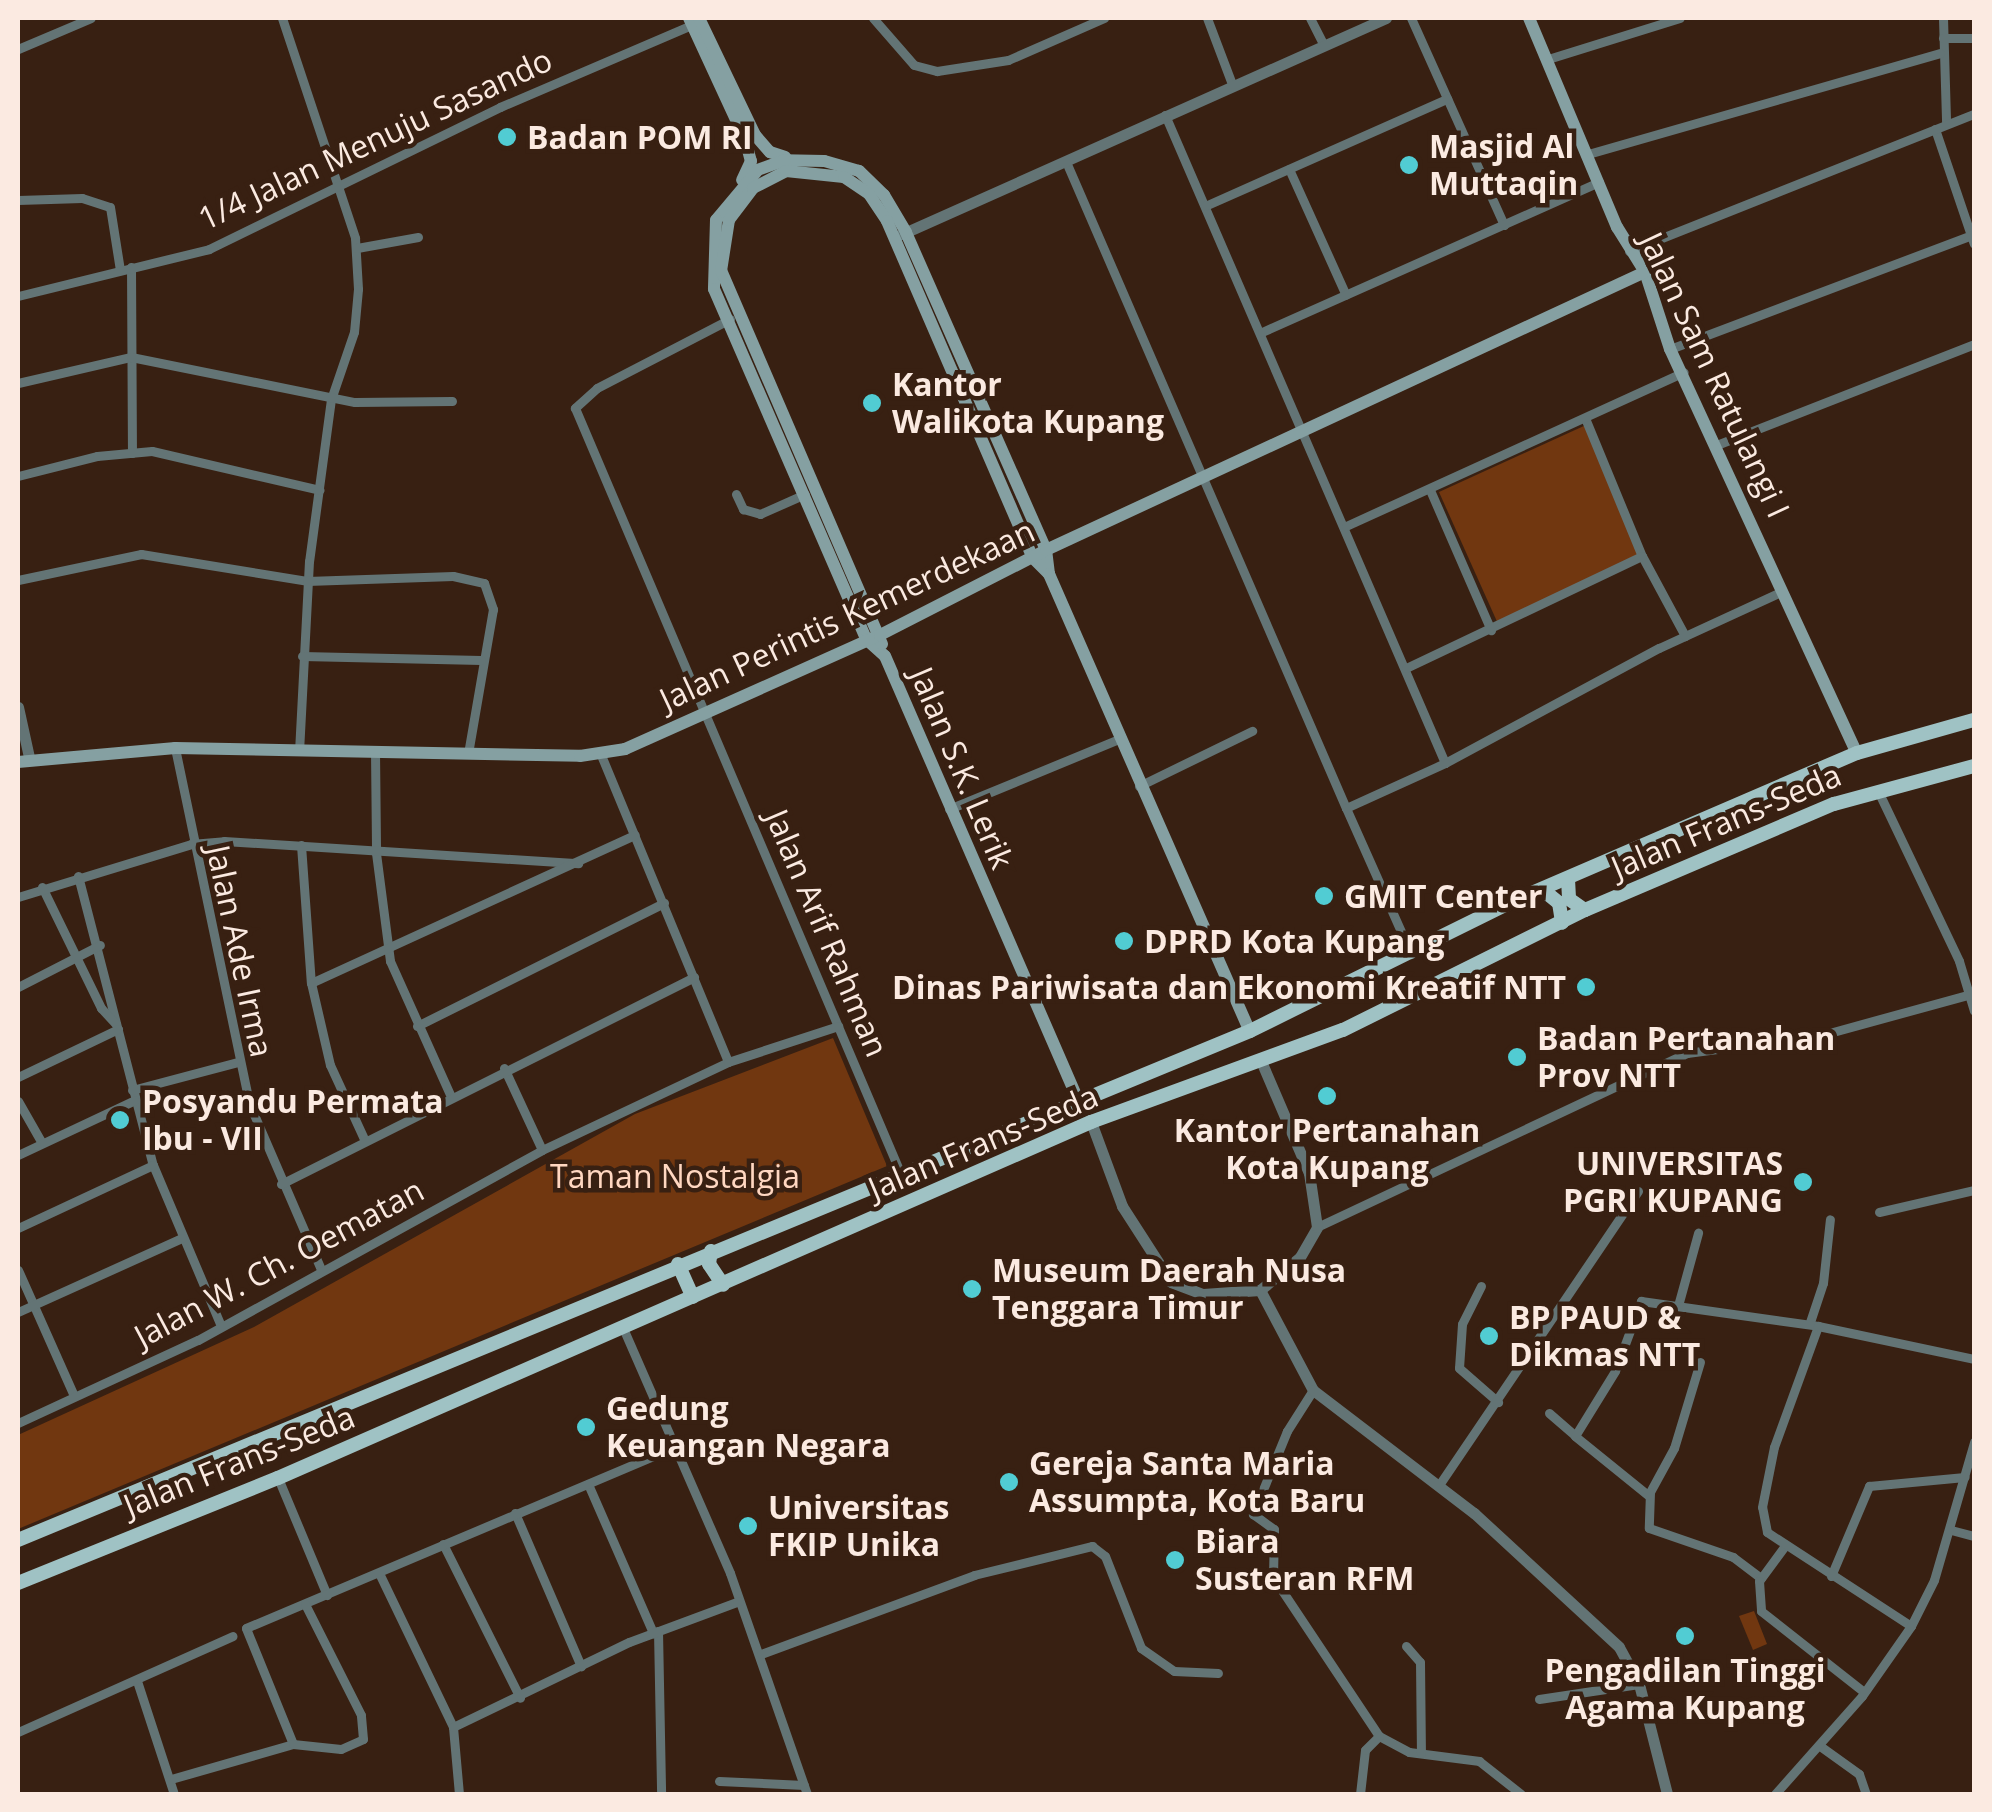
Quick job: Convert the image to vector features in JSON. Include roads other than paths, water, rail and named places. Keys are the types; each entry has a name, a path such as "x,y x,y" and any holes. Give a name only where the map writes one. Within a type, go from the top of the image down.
{"main road":[{"name":"Jalan Sam Ratulangi I","path":"1529,18 1628,252 1644,272 1670,349 1786,589 1856,753"},
{"path":"693,20 770,152 870,178 901,235 1033,558 1049,574"},
{"path":"693,20 751,161 716,220 710,243 714,289 732,318 873,637"},
{"path":"736,190 773,162 803,160"},
{"path":"873,637 805,494 732,318 721,271 724,234 740,202 772,175 808,168 844,177 869,194 901,235"},
{"name":"Jalan Perintis Kemerdekaan","path":"24,759 174,748 601,755 708,714 1046,550 1644,272"},
{"path":"952,355 1046,550 1049,574 1118,739 1250,1030"},
{"name":"Jalan S.K. Lerik","path":"873,637 885,656 1077,1097"},
{"name":"Jalan Frans-Seda","path":"18,1540 1077,1097 1250,1030 1543,890 1856,753 1974,720"},
{"name":"Jalan Frans-Seda","path":"18,1583 278,1478 1091,1122 1343,1030 1585,910 1878,788 1974,766"},
{"path":"1568,879 1569,898 1585,910"},
{"path":"1543,890 1561,907 1562,923"},
{"path":"711,1250 710,1264 724,1285"},
{"path":"678,1264 693,1297"}],"street":[{"path":"18,49 92,18"},
{"path":"282,18 357,248 354,332 332,399 307,581 299,751"},
{"path":"873,18 914,65 937,71 1008,60 1104,18"},
{"path":"1207,18 1232,84"},
{"path":"1310,18 1323,44"},
{"path":"901,235 1386,18"},
{"path":"1411,18 1504,225"},
{"path":"1548,58 1680,18"},
{"path":"1943,18 1940,53 1946,122"},
{"name":"1/4 Jalan Menuju Sasando","path":"18,296 210,249 693,20"},
{"path":"1944,38 1974,38"},
{"path":"1588,154 1940,53"},
{"path":"1206,206 1447,98"},
{"path":"1628,252 1974,114"},
{"path":"1165,115 1305,428 1445,764"},
{"path":"1670,349 1973,239 1934,129"},
{"path":"1067,164 1200,481 1411,954"},
{"path":"1289,168 1346,295"},
{"path":"1262,332 1599,182"},
{"path":"18,200 82,198 110,208 125,268 132,453"},
{"path":"357,248 418,236"},
{"name":"Jalan Arif Rahman","path":"732,318 597,388 576,408 900,1172"},
{"path":"1714,446 1974,344"},
{"path":"18,383 131,357 332,399 452,401"},
{"path":"1346,526 1684,372"},
{"path":"1585,418 1642,556 1685,636"},
{"path":"18,476 152,451 320,490"},
{"path":"1430,490 1490,630"},
{"path":"736,494 743,509 760,514 805,494"},
{"path":"18,580 140,554 307,581 453,576 484,583 493,609 481,660 468,754"},
{"path":"1406,668 1642,556"},
{"path":"1346,808 1445,764 1685,636 1786,589"},
{"path":"302,656 481,660"},
{"path":"18,707 24,759"},
{"path":"1139,786 1252,731"},
{"path":"949,810 1118,739"},
{"name":"Jalan Ade Irma","path":"174,748 238,1062 281,1184 321,1269"},
{"path":"374,751 376,853 388,951 417,1026 451,1097"},
{"path":"601,755 728,1062"},
{"path":"1878,788 1972,994 1974,1011"},
{"path":"311,983 636,835"},
{"path":"18,897 191,844 302,845 376,853 578,863"},
{"path":"302,845 311,983 330,1065 364,1141"},
{"path":"78,876 100,945 133,1095 153,1165 222,1326"},
{"path":"42,887 77,960 117,1026"},
{"path":"417,1026 664,903"},
{"path":"18,988 100,945"},
{"path":"281,1184 504,1068 694,977"},
{"path":"1091,1122 1122,1206 1171,1282 1203,1294 1260,1290 1300,1257 1317,1228 1686,1053 1822,1036 1972,994"},
{"path":"18,1077 117,1026"},
{"name":"Jalan W. Ch. Oematan","path":"18,1423 222,1326 542,1150 728,1062 838,1026"},
{"path":"1261,1061 1309,1174 1317,1228"},
{"path":"18,1155 133,1095 238,1062"},
{"path":"504,1068 542,1150"},
{"path":"18,1101 42,1143"},
{"path":"18,1228 153,1165"},
{"path":"1879,1212 1974,1190"},
{"path":"1439,1485 1638,1192"},
{"path":"1830,1219 1814,1324 1781,1420 1762,1507 1766,1532 1911,1626"},
{"path":"1679,1302 1698,1233"},
{"path":"18,1312 182,1238"},
{"path":"18,1270 74,1396"},
{"path":"1481,1286 1462,1324 1458,1368 1498,1402"},
{"path":"1260,1290 1313,1390 1439,1485 1600,1624 1639,1684 1668,1794"},
{"path":"1575,1436 1621,1357 1641,1301 1679,1302 1814,1324 1974,1359"},
{"path":"622,1328 761,1654 806,1790 719,1781"},
{"path":"1700,1362 1674,1448 1649,1496 1649,1528 1733,1557 1761,1578"},
{"path":"1313,1390 1286,1431 1253,1514 1274,1529 1276,1582 1380,1736 1421,1753 1479,1760 1521,1794"},
{"path":"1549,1413 1649,1496"},
{"path":"1775,1794 1864,1692 1911,1626 1951,1530 1974,1442"},
{"path":"293,1744 246,1628 673,1448"},
{"path":"1831,1576 1870,1486 1965,1477"},
{"path":"278,1478 327,1595"},
{"path":"588,1484 656,1632 661,1794"},
{"path":"515,1513 581,1666"},
{"path":"1951,1530 1974,1536"},
{"path":"444,1544 520,1698"},
{"path":"761,1654 974,1575 1095,1546 1141,1648 1174,1670 1218,1672"},
{"path":"1784,1547 1761,1578 1757,1592 1766,1618 1864,1692"},
{"path":"378,1573 453,1727 460,1794"},
{"path":"453,1727 656,1632 739,1600"},
{"path":"171,1779 293,1744 341,1749 363,1739 361,1715 305,1604"},
{"path":"18,1732 233,1636"},
{"path":"1406,1646 1420,1662 1421,1753"},
{"path":"137,1681 174,1794"},
{"path":"1539,1699 1639,1684"},
{"path":"1360,1794 1366,1750 1380,1736"},
{"path":"1820,1746 1858,1774 1866,1794"}],"place":[{"name":"Badan POM RI","path":"507,137"},
{"name":"Masjid Al Muttaqin","path":"1409,165"},
{"name":"Kantor Walikota Kupang","path":"872,403"},
{"name":"GMIT Center","path":"1324,896"},
{"name":"DPRD Kota Kupang","path":"1124,941"},
{"name":"Dinas Pariwisata dan Ekonomi Kreatif NTT","path":"1586,987"},
{"name":"Badan Pertanahan Prov NTT","path":"1517,1057"},
{"name":"Kantor Pertanahan Kota Kupang","path":"1327,1096"},
{"name":"Posyandu Permata Ibu - VII","path":"120,1120"},
{"name":"UNIVERSITAS PGRI KUPANG","path":"1803,1182"},
{"name":"Museum Daerah Nusa Tenggara Timur","path":"972,1289"},
{"name":"BP PAUD & Dikmas NTT","path":"1489,1336"},
{"name":"Gedung Keuangan Negara","path":"586,1427"},
{"name":"Gereja Santa Maria Assumpta, Kota Baru","path":"1009,1482"},
{"name":"Universitas FKIP Unika","path":"748,1526"},
{"name":"Biara Susteran RFM","path":"1175,1560"},
{"name":"Pengadilan Tinggi Agama Kupang","path":"1685,1636"}],"park label":[{"name":"Taman Nostalgia","path":"675,1176"}]}
